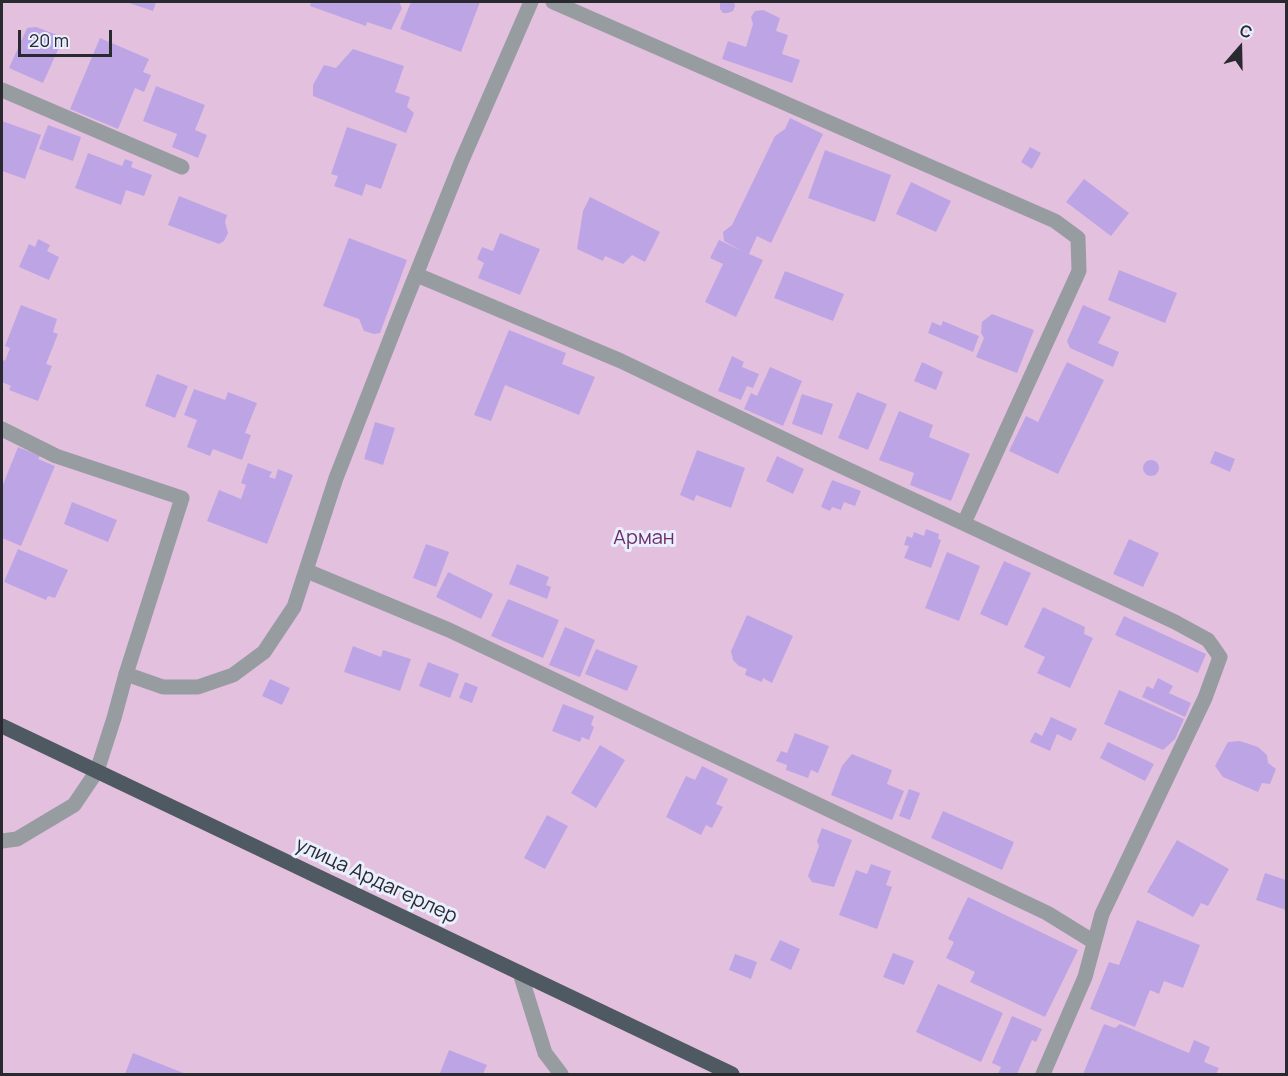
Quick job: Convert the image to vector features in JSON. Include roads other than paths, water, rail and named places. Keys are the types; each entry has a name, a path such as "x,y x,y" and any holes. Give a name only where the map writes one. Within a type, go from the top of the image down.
{"main road":[{"name":"улица Ардагерлер","path":"2,726 732,1074"}],"street":[{"path":"126,674 163,687 198,687 233,675 264,652 294,607 336,478 462,160 531,2"},
{"path":"553,2 1045,216 1078,238 1079,271 964,523"},
{"path":"2,90 182,167"},
{"path":"417,275 621,361 1175,622 1208,640 1220,657 1205,698 1102,914 1085,977 1043,1074"},
{"path":"2,429 56,456 182,498 97,771 74,805 17,839 2,841"},
{"path":"307,571 449,630 630,715 1047,913 1094,942"},
{"path":"520,973 544,1053 561,1074"}],"park label":[{"name":"Арман","path":"644,538"}]}
